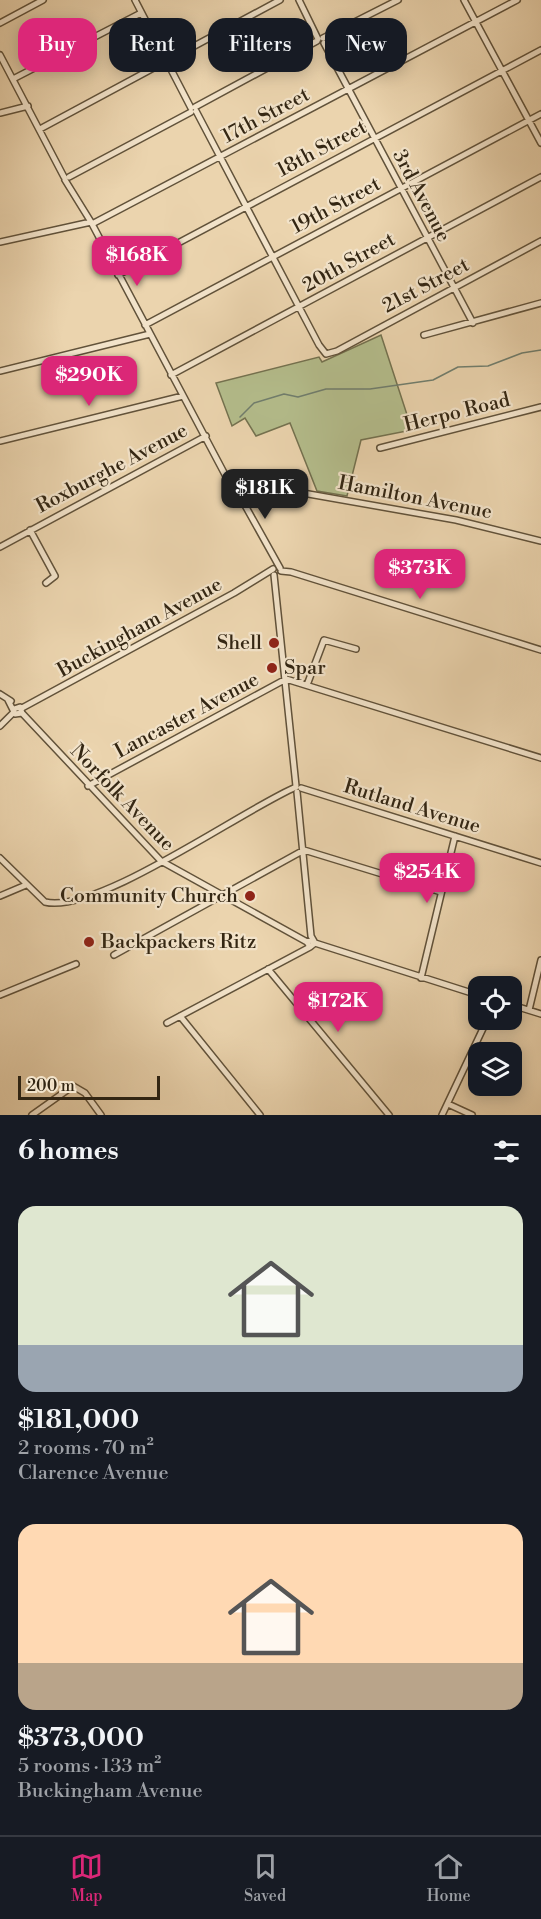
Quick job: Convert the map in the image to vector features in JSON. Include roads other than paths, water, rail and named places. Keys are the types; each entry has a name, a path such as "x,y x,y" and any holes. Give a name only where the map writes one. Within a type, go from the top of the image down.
{"street":[{"path":"0,23 43,0"},
{"path":"135,0 144,18"},
{"path":"196,45 280,0"},
{"name":"3rd Avenue","path":"299,0 473,323"},
{"path":"67,177 398,0"},
{"path":"465,0 541,143"},
{"name":"17th Street","path":"0,242 91,223 517,0"},
{"path":"13,79 141,13"},
{"name":"18th Street","path":"118,275 541,50"},
{"path":"0,55 171,375 233,483 273,558 277,572 311,943 297,953 166,1023"},
{"path":"40,129 145,72"},
{"path":"173,72 299,308"},
{"path":"0,113 28,106"},
{"name":"19th Street","path":"145,325 541,114"},
{"name":"20th Street","path":"171,375 541,177"},
{"name":"21st Street","path":"299,308 324,353 337,351 541,241"},
{"path":"424,335 541,303"},
{"path":"0,371 150,334"},
{"path":"0,441 183,396"},
{"name":"Herpo Road","path":"380,448 541,407"},
{"name":"Roxburghe Avenue","path":"0,547 206,436"},
{"name":"Hamilton Avenue","path":"233,483 247,483 456,520 541,541"},
{"path":"30,530 55,574 54,578 46,583"},
{"path":"277,572 293,573 541,650"},
{"name":"Buckingham Avenue","path":"19,711 264,576 277,572"},
{"path":"307,685 324,640 356,649"},
{"name":"Lancaster Avenue","path":"88,786 286,679 541,758"},
{"path":"0,694 19,711 0,726"},
{"name":"Norfolk Avenue","path":"19,711 161,861 311,943 468,992"},
{"path":"0,858 47,903 99,892 298,789"},
{"name":"Rutland Avenue","path":"298,789 308,790 541,863"},
{"path":"421,978 455,836"},
{"path":"114,955 304,850 441,892"},
{"path":"0,896 26,885"},
{"path":"529,1010 541,960"},
{"path":"0,995 76,964"},
{"path":"268,969 389,1115"},
{"path":"522,1008 541,1014"},
{"path":"180,1016 260,1115"},
{"path":"442,1115 482,1030"},
{"path":"32,1115 73,1086 85,1093 101,1115"},
{"path":"448,1104 472,1115"}],"waterway":[{"path":"240,417 254,403 284,394 298,397 326,389 370,389 433,380 458,367 488,366 522,353 541,350"}],"place":[{"name":"Shell","path":"274,643"},
{"name":"Spar","path":"272,668"},
{"name":"Community Church","path":"250,896"},
{"name":"Backpackers Ritz","path":"89,942"}]}
